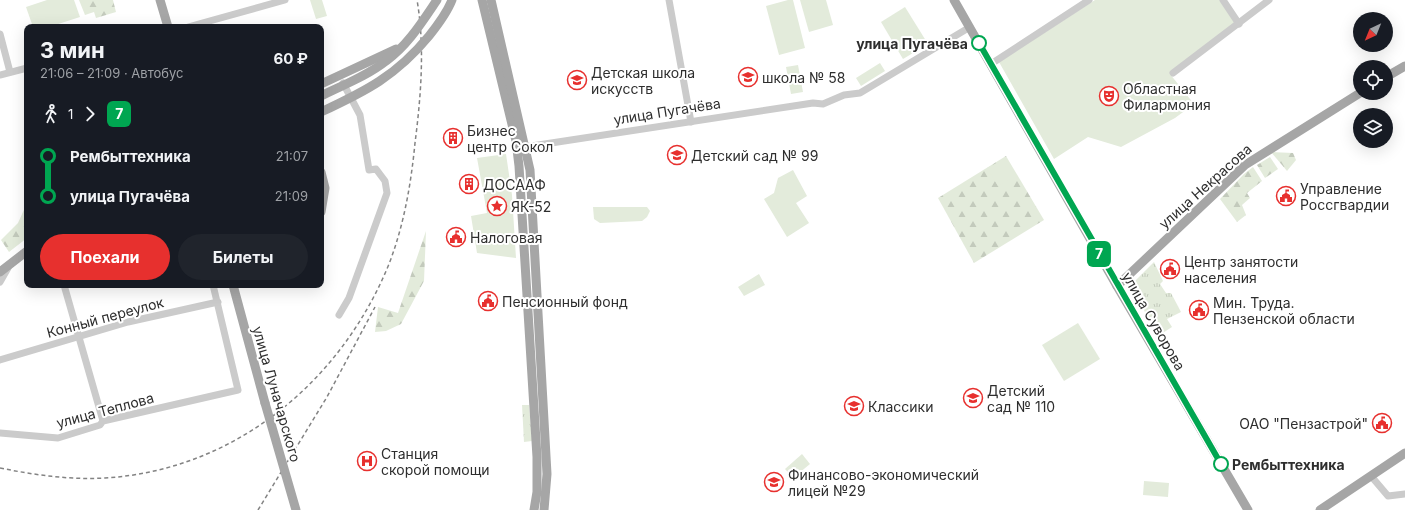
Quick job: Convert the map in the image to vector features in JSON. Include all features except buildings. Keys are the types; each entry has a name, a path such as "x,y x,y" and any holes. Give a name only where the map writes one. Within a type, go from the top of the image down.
{"main road":[{"path":"160,0 167,24"},
{"path":"324,94 373,70 386,61 406,43 437,0"},
{"path":"324,111 366,91 408,60 435,28 452,0"},
{"path":"482,0 533,192 546,443 547,490 544,510"},
{"path":"491,0 521,147 521,182 537,456 537,492 534,510"},
{"name":"улица Суворова","path":"954,0 1117,286 1248,510"},
{"path":"324,83 361,65 387,55 406,43"},
{"path":"1393,73 1405,66"},
{"name":"улица Некрасова","path":"1117,286 1245,165 1353,97"},
{"path":"324,182 326,188 324,198"},
{"path":"0,272 24,253"},
{"name":"улица Луначарского","path":"233,288 296,510"},
{"path":"1322,510 1405,453"}],"street":[{"path":"199,24 285,0"},
{"path":"669,0 691,122"},
{"path":"991,64 1089,0"},
{"path":"1224,0 1239,24"},
{"path":"1173,73 1239,24 1268,0"},
{"name":"улица Пугачёва","path":"521,147 813,103 823,104 844,95 860,93 970,27"},
{"path":"0,34 10,72"},
{"path":"0,75 24,69"},
{"path":"324,92 344,82 360,115 369,170 376,169 385,181 387,193 349,298 339,315"},
{"path":"0,282 13,262"},
{"path":"65,288 103,422"},
{"path":"214,288 218,302"},
{"name":"Конный переулок","path":"0,360 128,322 218,302"},
{"name":"улица Теплова","path":"0,433 58,438 100,425 103,422 238,390 218,302"},
{"path":"1371,476 1388,496 1405,494"}],"green space":[{"path":"47,0 74,0 80,17 58,24 32,24 26,7"},
{"path":"79,0 113,0 116,12 96,18 94,12 85,15"},
{"path":"310,0 322,0 327,16 316,19"},
{"path":"793,0 805,48 779,55 766,6"},
{"path":"800,0 826,0 833,25 809,32"},
{"path":"1095,0 1222,0 1236,22 1170,74 1194,104 1175,118 1121,147 1088,137 1054,159 999,62"},
{"path":"905,7 928,44 903,59 881,22"},
{"path":"880,63 885,71 861,86 856,78"},
{"path":"798,65 803,92 791,94 786,67"},
{"path":"1271,152 1293,153 1296,160 1287,171"},
{"path":"506,154 512,195 516,258 477,253 471,216 487,213 477,158"},
{"path":"1006,156 1044,220 974,263 938,198"},
{"path":"1270,157 1278,169 1265,178 1257,165"},
{"path":"1002,160 1012,178 998,186 987,168"},
{"path":"1253,167 1262,181 1247,193 1250,198 1242,205 1246,215 1237,222 1220,199 1244,174"},
{"path":"793,170 807,196 796,203 809,223 787,237 764,199 774,193 778,178"},
{"path":"593,207 647,207 650,211 647,217 642,221 600,223 594,219"},
{"path":"24,210 24,240 9,252 1,240 18,223"},
{"path":"426,231 424,281 401,324 386,331 375,332 378,307 398,313"},
{"path":"1154,262 1163,281 1160,284 1166,293 1171,293 1181,312 1167,319 1172,327 1158,336 1132,288 1133,283"},
{"path":"759,274 765,285 744,296 738,287"},
{"path":"1078,323 1100,359 1064,381 1042,345"},
{"path":"522,405 529,405 532,441 524,442"},
{"path":"802,454 810,464 793,478 785,469"},
{"path":"1144,481 1169,483 1168,497 1143,495"}],"railway":[{"path":"0,468 65,478 105,478 153,471 197,458 239,438 278,412 312,381 343,346 368,307 389,264 399,234 411,174 420,89 421,35 417,0"},
{"path":"258,510 327,397 375,307"}],"bus line":[{"name":"7","path":"979,43 1221,464"}],"place":[{"name":"улица Пугачёва","path":"979,43"},
{"name":"школа № 58","path":"748,77"},
{"name":"Детская школа искусств","path":"577,80"},
{"name":"Областная Филармония","path":"1109,96"},
{"name":"Бизнес центр Сокол","path":"453,138"},
{"name":"Детский сад № 99","path":"677,155"},
{"name":"ДОСААФ","path":"469,184"},
{"name":"Управление Россгвардии","path":"1286,196"},
{"name":"ЯК-52","path":"497,206"},
{"name":"Налоговая","path":"456,237"},
{"name":"Центр занятости населения","path":"1170,269"},
{"name":"Пенсионный фонд","path":"488,301"},
{"name":"Мин. Труда. Пензенской области","path":"1199,310"},
{"name":"Детский сад № 110","path":"973,398"},
{"name":"Классики","path":"854,406"},
{"name":"ОАО \"Пензастрой\"","path":"1382,423"},
{"name":"Станция скорой помощи","path":"367,461"},
{"name":"Рембыттехника","path":"1221,464"},
{"name":"Финансово-экономический лицей №29","path":"774,482"}]}
